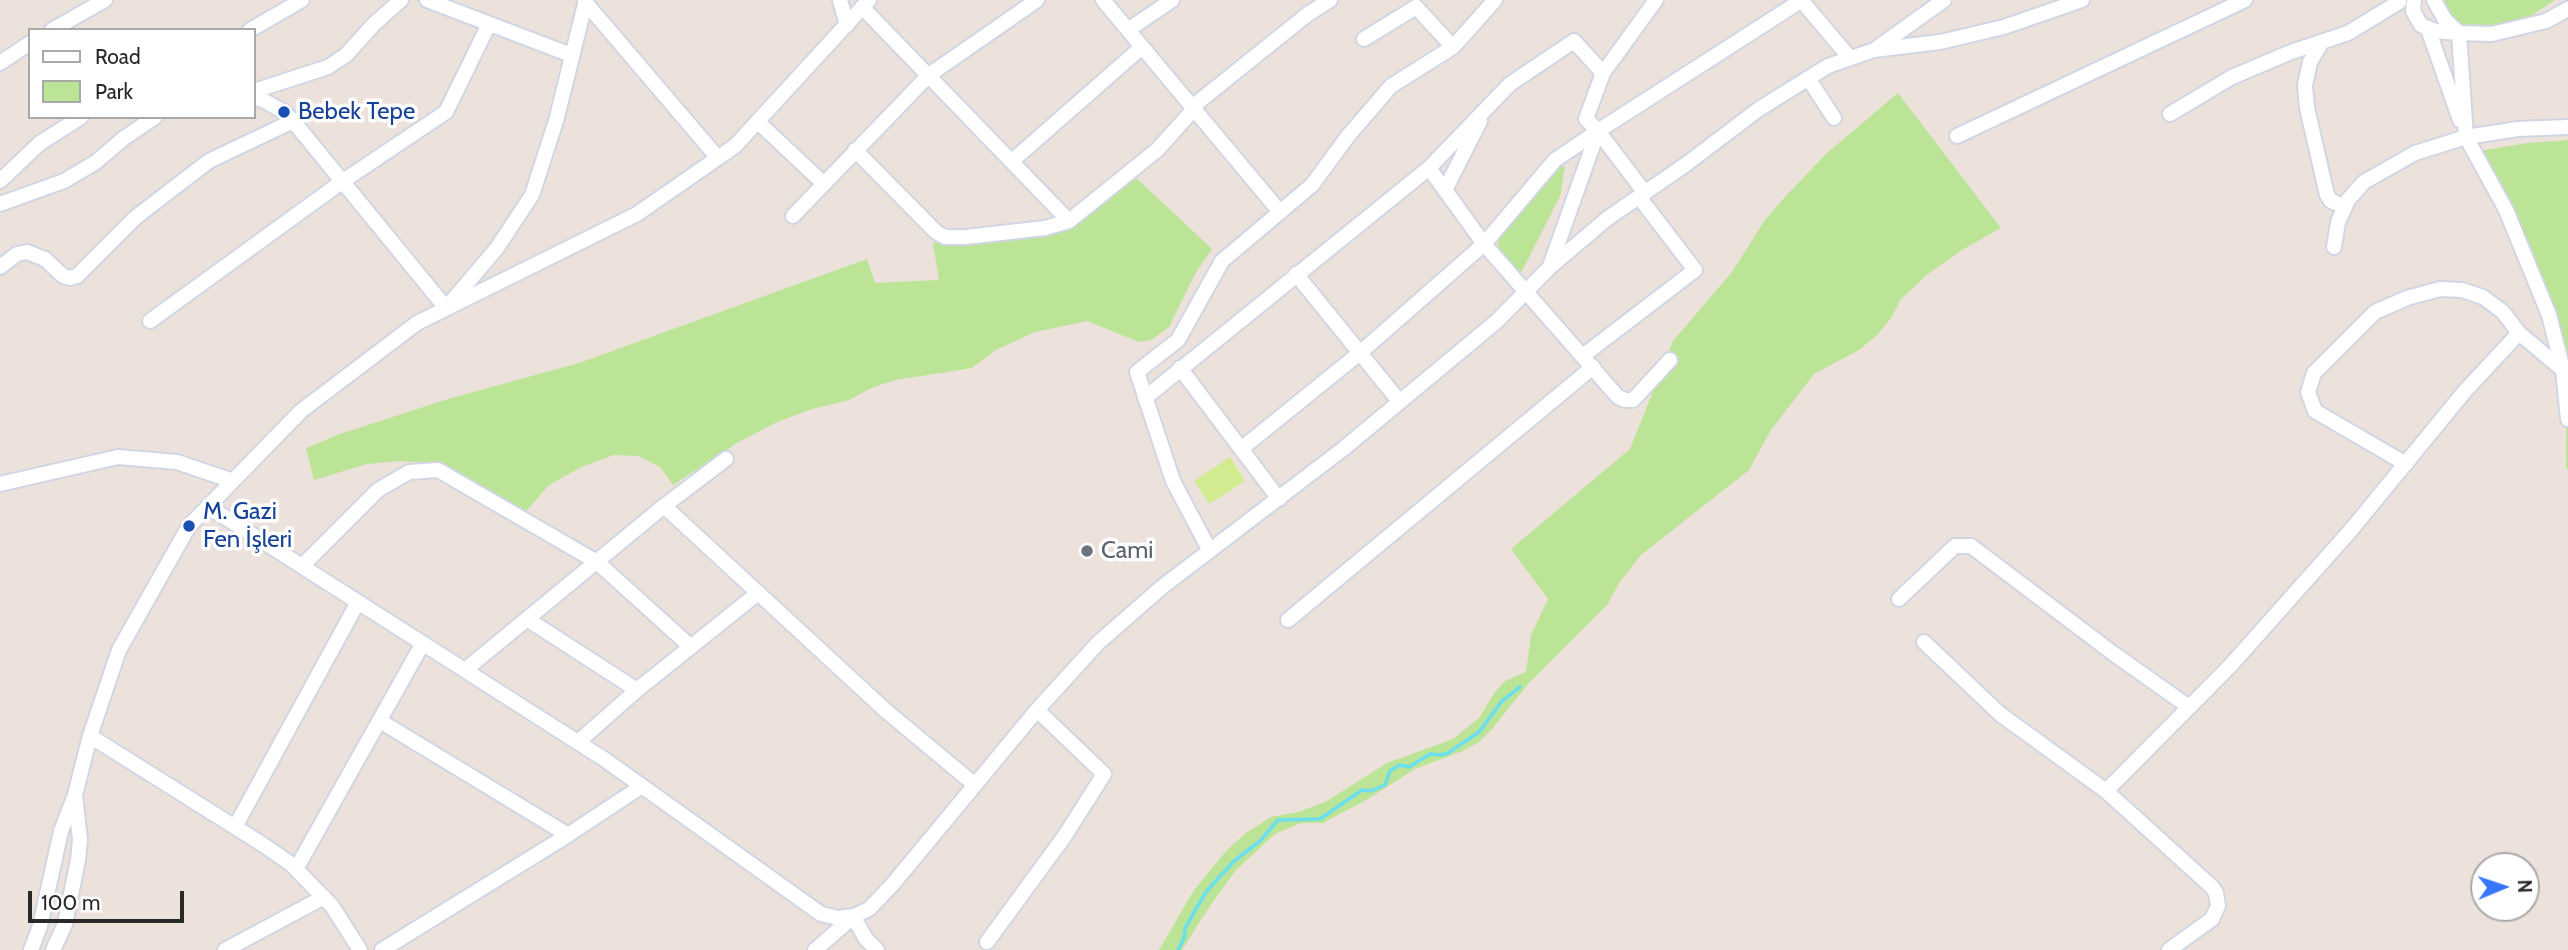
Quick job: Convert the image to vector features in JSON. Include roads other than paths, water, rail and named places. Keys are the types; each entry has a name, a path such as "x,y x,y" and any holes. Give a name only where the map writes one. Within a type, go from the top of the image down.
{"street":[{"path":"54,28 85,5 105,0"},
{"path":"253,28 302,0"},
{"path":"256,90 328,68 346,55 374,24 401,0"},
{"path":"427,0 571,55"},
{"path":"840,0 847,25"},
{"path":"793,216 929,75 1037,0"},
{"path":"1103,0 1280,212"},
{"path":"1128,30 1171,0"},
{"path":"855,149 936,232 945,237 1045,228 1069,220 1157,150 1193,108 1306,7 1330,0"},
{"path":"1210,551 1173,481 1137,372 1178,340 1223,261 1312,185 1348,136 1391,86 1453,47 1495,0"},
{"path":"1288,620 1695,270 1598,131 1586,119 1603,73 1656,0"},
{"path":"1241,449 1361,352 1484,244 1555,160 1801,0 1850,58"},
{"path":"1874,50 1944,0"},
{"path":"815,950 854,917 869,909 1037,710 1098,643 1162,587 1279,499 1497,321 1550,267 1608,218 1759,109 1828,66 1874,50 1940,42 2004,27 2082,0"},
{"path":"1957,136 2245,0"},
{"path":"2434,0 2445,20 2459,33 2466,137"},
{"path":"446,308 497,248 532,195 556,121 585,1"},
{"path":"585,1 718,158"},
{"path":"2170,114 2232,77 2291,52 2348,33 2406,1 2416,19 2428,29 2466,137 2506,210 2549,315 2563,370 2568,419"},
{"path":"31,950 40,926 61,831 75,795 90,736 120,650 190,526 302,411 417,323 637,214 736,146 866,4 929,75 1069,220"},
{"path":"1364,39 1416,7 1453,47"},
{"path":"2428,29 2492,34 2546,21 2568,9"},
{"path":"150,321 343,181 446,112 489,24"},
{"path":"1145,398 1429,168 1510,84 1574,41 1603,73"},
{"path":"2322,42 2310,62 2305,85 2307,108 2327,195 2331,201 2345,207"},
{"path":"0,63 28,44"},
{"path":"1012,161 1142,47"},
{"path":"1808,78 1834,118"},
{"path":"256,98 284,112 293,121 446,308"},
{"path":"1446,188 1487,108"},
{"path":"0,181 40,143 78,119"},
{"path":"0,204 64,181 96,162 152,119"},
{"path":"0,267 17,254 27,253 45,258 63,276 77,276 136,217 209,161 293,121"},
{"path":"758,122 824,184"},
{"path":"2334,247 2337,222 2364,182 2415,153 2466,137 2518,129 2568,127"},
{"path":"1550,267 1598,131"},
{"path":"1429,168 1484,244 1618,397 1633,400 1670,360"},
{"path":"1296,274 1399,401"},
{"path":"2406,464 2315,411 2308,392 2314,373 2375,312 2407,298 2441,289 2462,290 2483,298 2503,313 2519,333 2563,370"},
{"path":"2106,791 2231,665 2351,530 2465,391 2519,333"},
{"path":"1180,368 1279,499"},
{"path":"0,484 118,457 177,462 233,481"},
{"path":"465,670 664,506 726,459"},
{"path":"302,566 378,490 410,471 438,470 597,562 691,647"},
{"path":"664,506 886,710 975,785"},
{"path":"209,507 578,742 821,914 838,918 854,917"},
{"path":"1899,599 1955,546 1972,546 2114,654 2189,707"},
{"path":"578,742 637,690 758,593"},
{"path":"235,827 358,602"},
{"path":"527,619 637,690"},
{"path":"1924,642 2000,714 2106,791 2212,887 2218,906 2212,919 2169,950"},
{"path":"296,869 423,643"},
{"path":"987,942 1064,837 1104,774 1037,710"},
{"path":"380,721 568,835"},
{"path":"90,736 235,827 296,869 324,897 360,950"},
{"path":"382,950 642,786"},
{"path":"57,948 65,924 78,860 80,839 75,795"},
{"path":"225,950 324,897"},
{"path":"854,917 866,939 877,950"}],"waterway":[{"path":"1178,950 1185,928 1206,892 1233,862 1260,841 1278,820 1320,819 1362,790 1371,791 1385,785 1390,771 1400,765 1409,767 1430,754 1448,753 1479,732 1502,701 1520,687"}],"place":[{"name":"Bebek Tepe","path":"284,112"},
{"name":"M. Gazi Fen İşleri","path":"189,526"},
{"name":"Cami","path":"1087,551"}]}
